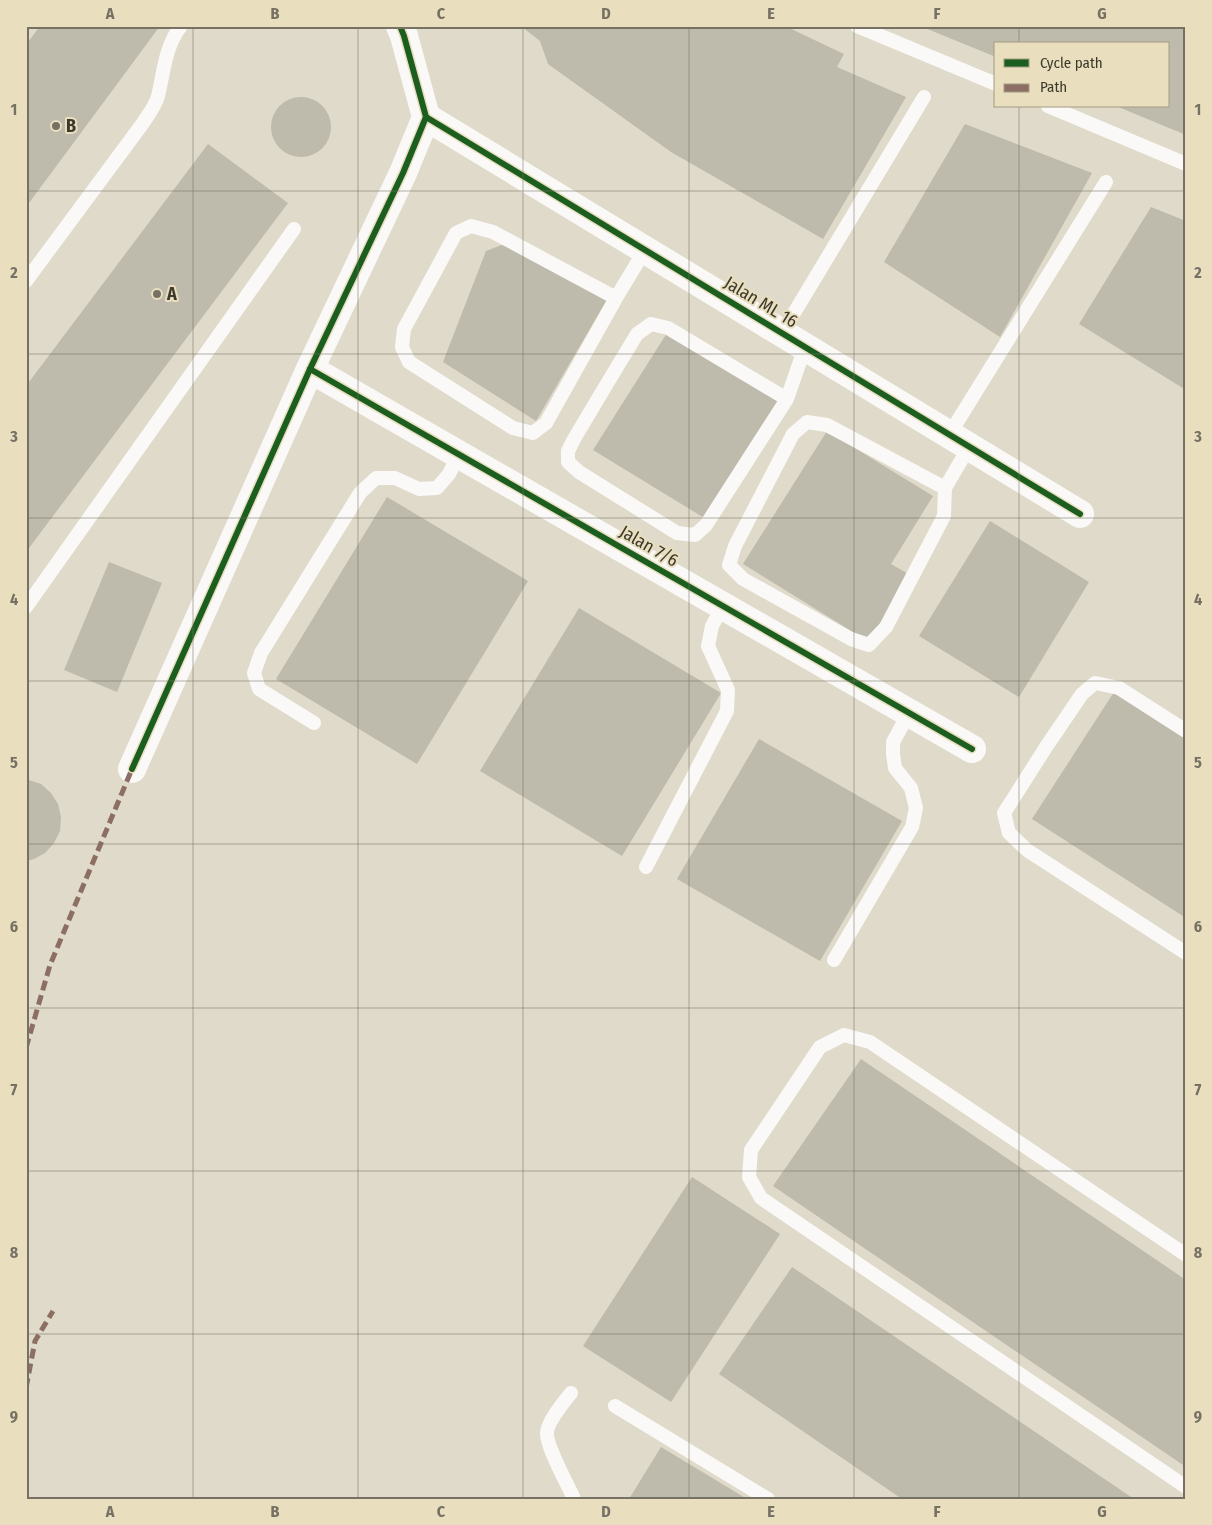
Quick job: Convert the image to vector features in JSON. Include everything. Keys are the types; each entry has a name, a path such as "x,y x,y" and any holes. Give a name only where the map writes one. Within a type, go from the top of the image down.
{"street":[{"path":"132,769 310,369 403,173 426,117 400,26"},
{"name":"Jalan ML 16","path":"426,117 1080,514"},
{"name":"Jalan 7/6","path":"310,369 972,749"}],"lane":[{"path":"26,281 143,123 158,98 162,71 174,36 181,26"},
{"path":"858,26 994,83"},
{"path":"787,399 668,328 651,324 637,334 608,382 568,451 568,462 579,472 677,533 695,536 706,525 787,399 794,340 924,97"},
{"path":"1053,108 1186,164"},
{"path":"945,488 826,425 807,422 792,434 735,546 729,565 743,579 851,639 869,645 886,627 944,516 945,488 959,441 1106,182"},
{"path":"616,298 493,232 471,226 456,233 404,329 402,347 409,362 512,428 533,433 546,423 645,250"},
{"path":"26,607 294,229"},
{"path":"314,723 259,689 254,673 261,653 360,493 376,478 394,478 419,489 437,488 449,474 459,454"},
{"path":"646,867 727,711 728,690 708,646 712,626 723,606"},
{"path":"1186,731 1119,688 1095,683 1082,694 1004,813 1009,833 1027,850 1186,953"},
{"path":"834,960 912,827 916,808 911,788 895,768 893,754 893,742 909,713"},
{"path":"1186,1255 870,1042 844,1035 820,1047 751,1150 749,1177 761,1198 1186,1487"},
{"path":"571,1393 554,1415 546,1433 552,1451 574,1499"},
{"path":"615,1406 768,1499"}],"building":[{"name":"B","path":"40,26 160,26 26,207 26,45"},
{"path":"521,26 785,26 844,54 837,67 906,97 823,239 671,152 548,64 540,41"},
{"path":"920,26 1186,26 1186,135 1121,108 1170,108 1170,42 994,42 994,56"},
{"path":"301,97 313,99 326,110 331,127 329,139 318,152 301,157 289,155 276,144 271,127 273,115 284,102"},
{"path":"965,124 1092,173 1000,337 884,262"},
{"name":"A","path":"208,144 288,203 26,552 26,386"},
{"path":"1151,207 1186,221 1186,390 1079,324"},
{"path":"507,243 608,298 536,421 443,362 486,251"},
{"path":"667,333 779,402 706,519 593,450"},
{"path":"827,431 933,496 891,564 910,575 869,642 743,564"},
{"path":"387,497 528,581 417,764 276,679"},
{"path":"990,521 1089,582 1019,697 919,636"},
{"path":"109,562 162,583 117,692 64,670"},
{"path":"579,608 721,693 622,856 480,771"},
{"path":"1114,692 1186,737 1186,918 1032,819"},
{"path":"759,739 902,821 820,961 677,879"},
{"path":"26,779 41,784 51,793 58,804 61,817 60,831 54,843 45,853 26,861"},
{"path":"861,1059 1186,1280 1186,1467 773,1186"},
{"path":"692,1177 780,1234 671,1402 583,1346"},
{"path":"792,1267 1134,1499 902,1499 719,1374"},
{"path":"661,1447 747,1499 629,1499"}],"marked path":[{"path":"26,1048 50,965 132,769"},
{"path":"26,1388 35,1341 53,1311"}],"cycle path":[{"path":"132,769 310,369 403,173 426,117 400,26"},
{"path":"426,117 1080,514"},
{"path":"310,369 972,749"}],"place":[{"name":"B","path":"56,126"},
{"name":"A","path":"157,294"}]}
